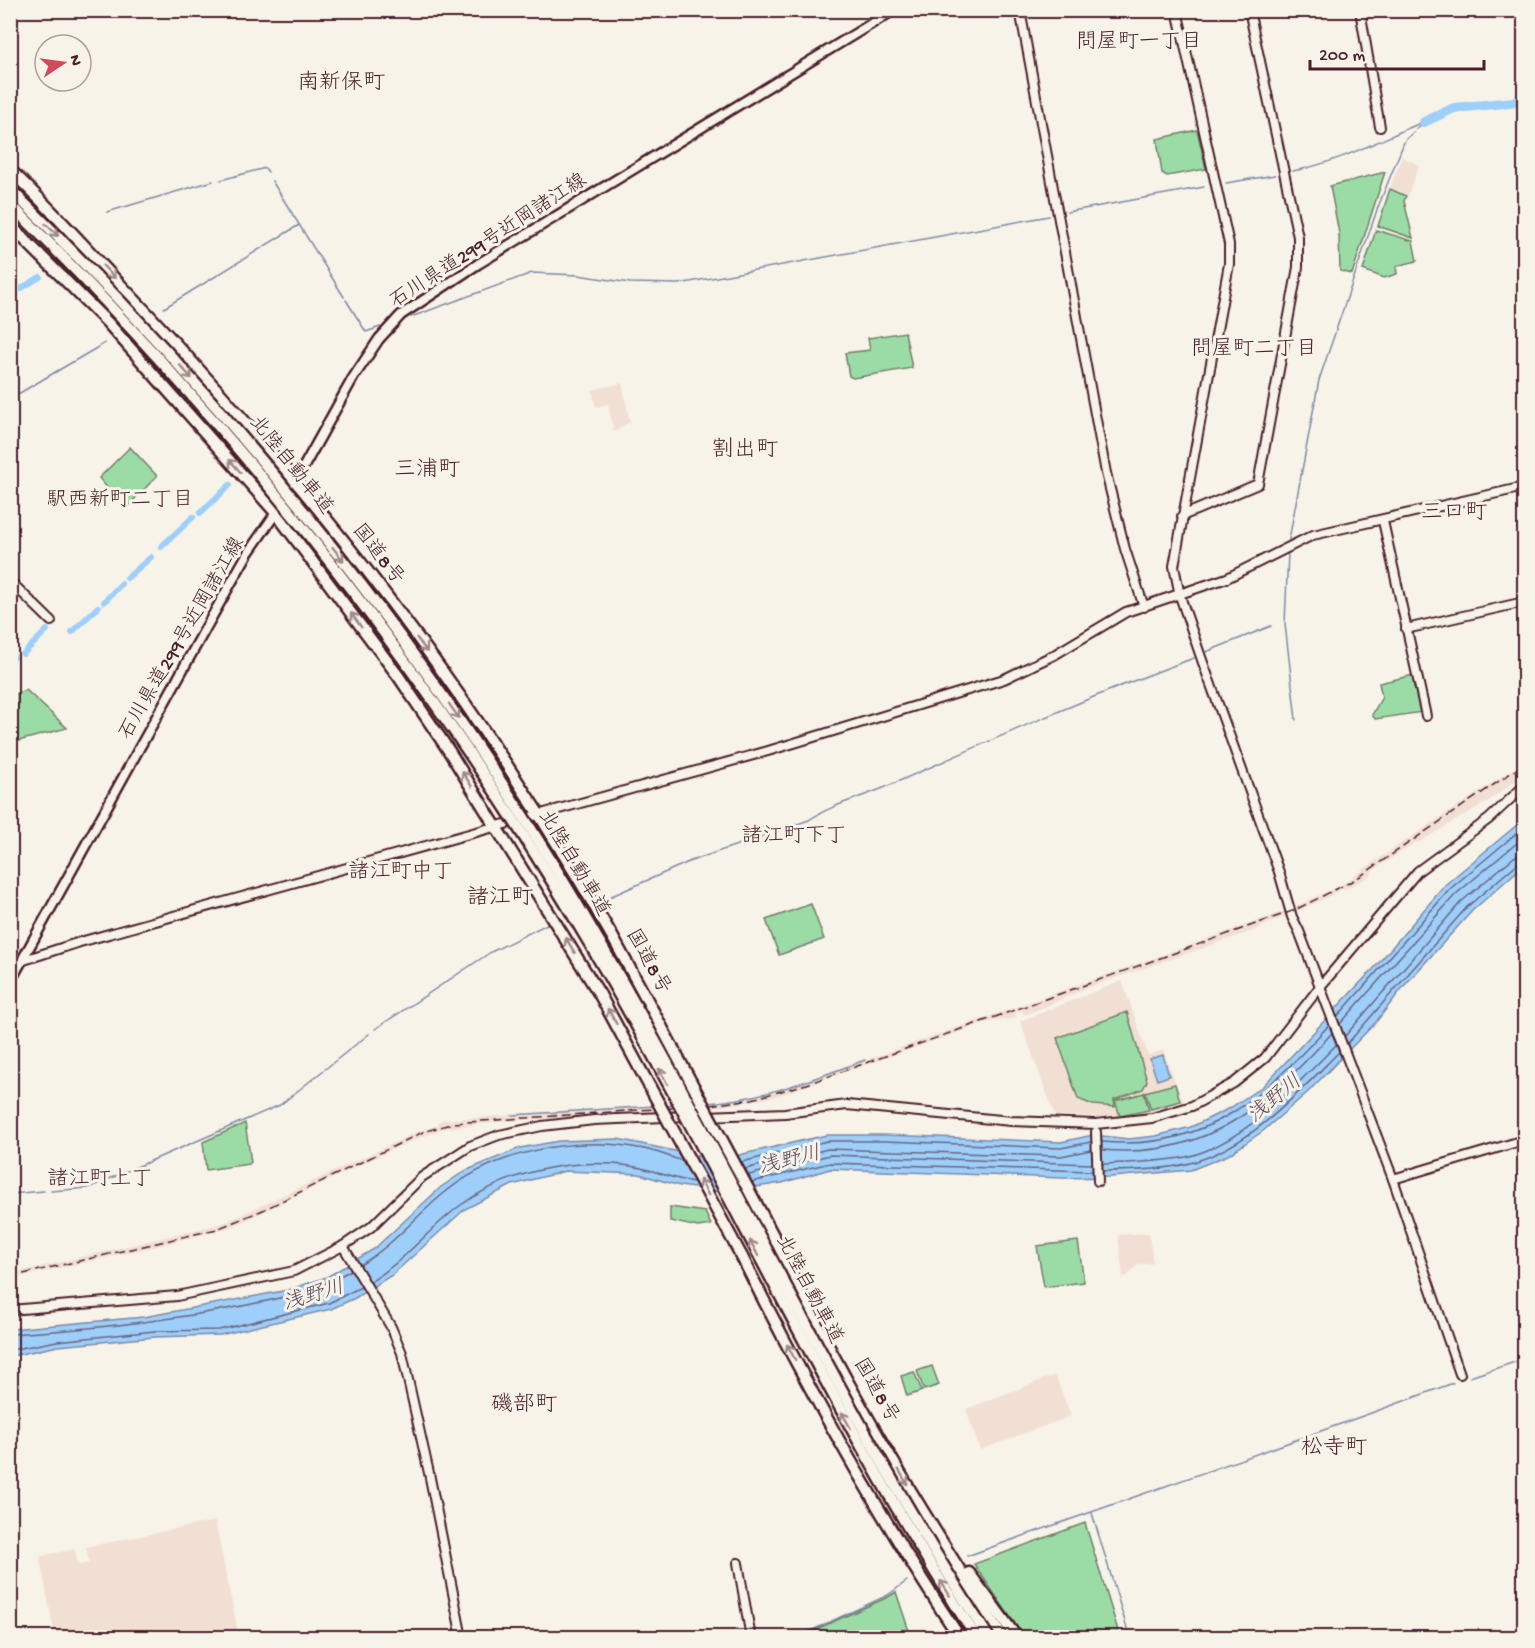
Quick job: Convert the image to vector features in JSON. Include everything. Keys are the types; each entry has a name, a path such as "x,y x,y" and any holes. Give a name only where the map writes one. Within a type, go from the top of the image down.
{"highway":[{"name":"国道8号","path":"10,170 164,329 361,562 440,670 538,815 645,996 776,1241 804,1301 927,1518 1003,1638"},
{"name":"北陸自動車道","path":"10,189 132,313 269,468 387,619 485,757 600,942 676,1079 855,1415 929,1543 989,1638"},
{"name":"北陸自動車道","path":"10,204 155,352 271,486 378,622 482,770 591,947 857,1440 920,1548 977,1638"},
{"path":"10,225 108,323 276,513 399,677 497,826 600,995 742,1257 812,1393 906,1555 960,1638"},
{"path":"927,1518 1017,1638"},
{"path":"906,1555 920,1586 950,1638"}],"main road":[{"name":"石川県道299号近岡諸江線","path":"10,982 248,554 296,483 353,378 379,339 402,315 478,264 894,10"}],"street":[{"path":"1020,10 1106,473 1125,549 1144,606"},
{"path":"1177,10 1229,244 1229,264 1174,566 1180,596 1279,872 1292,917 1393,1179 1460,1374"},
{"path":"1182,516 1258,484 1299,260 1298,237 1249,10"},
{"path":"1360,10 1380,127"},
{"path":"10,972 24,960 197,909 768,751 1004,679 1054,655 1126,612 1180,596 1227,578 1313,535 1383,521 1524,487"},
{"path":"1383,521 1426,716"},
{"path":"10,581 51,621"},
{"path":"1406,629 1524,602"},
{"path":"10,1310 100,1304 226,1288 294,1271 345,1250 382,1219 422,1178 470,1146 499,1135 542,1126 594,1120 785,1113 847,1106 1054,1124 1096,1124 1152,1118 1192,1106 1234,1083 1265,1058 1319,988 1418,871 1489,819 1524,786"},
{"path":"1096,1132 1098,1181"},
{"path":"1393,1179 1524,1140"},
{"path":"345,1250 391,1327 407,1371 462,1638"},
{"path":"738,1563 751,1638"}],"shaded area":[{"path":"1402,157 1419,165 1408,195 1390,188"},
{"path":"622,383 630,422 614,432 608,404 596,407 592,390"},
{"path":"1524,762 1524,774 1490,800 1418,843 1416,842 1371,872 1372,875 1343,890 1341,885"},
{"path":"1340,886 1341,889 1326,898 1250,932 1089,987 1033,1012 1024,1015 1022,1010 1015,1013 1016,1018 985,1023 774,1097 712,1108 506,1121 441,1129 395,1148 234,1226 158,1246 11,1279 10,1274 224,1223 419,1131 438,1125 440,1120 716,1102 748,1099 787,1088 1285,911"},
{"path":"1122,981 1148,1055 1163,1050 1183,1102 1133,1117 1055,1116 1020,1021"},
{"path":"1149,1233 1153,1263 1137,1265 1128,1276 1123,1277 1118,1235"},
{"path":"1055,1375 1071,1416 980,1450 966,1409"},
{"path":"215,1521 239,1637 55,1637 41,1556 75,1549 78,1565 89,1563 86,1547"}],"green space":[{"path":"1197,130 1206,169 1167,176 1162,173 1157,139"},
{"path":"1385,172 1352,274 1340,271 1339,233 1330,186"},
{"path":"1390,189 1406,196 1404,201 1413,238 1378,226"},
{"path":"1376,230 1413,241 1417,261 1396,266 1397,274 1384,278 1363,270"},
{"path":"905,332 912,368 853,378 849,376 845,353 870,350 868,338"},
{"path":"130,447 157,476 125,509 99,478"},
{"path":"1414,675 1423,712 1375,719 1372,715 1382,697 1379,683"},
{"path":"26,690 67,728 11,743 11,695"},
{"path":"811,904 824,939 779,955 766,920"},
{"path":"1127,1012 1147,1081 1143,1089 1114,1100 1115,1107 1093,1105 1078,1099 1057,1038"},
{"path":"1175,1084 1180,1101 1151,1109 1145,1092"},
{"path":"1144,1093 1149,1110 1120,1116 1115,1101"},
{"path":"245,1123 251,1162 206,1170 203,1142"},
{"path":"670,1207 705,1212 711,1225 698,1227 670,1221"},
{"path":"1078,1241 1084,1282 1044,1287 1037,1246"},
{"path":"932,1366 939,1385 924,1390 917,1371"},
{"path":"914,1372 922,1391 907,1396 901,1376"},
{"path":"1085,1523 1120,1637 1024,1637 974,1564"},
{"path":"896,1592 911,1637 799,1637 888,1597"}],"water":[{"name":"浅野川","path":"1524,819 1524,865 1472,911 1404,986 1376,1022 1308,1092 1263,1131 1228,1155 1191,1170 1111,1177 1063,1178 830,1169 782,1183 723,1192 680,1186 639,1174 565,1171 512,1185 465,1209 392,1275 355,1298 331,1309 220,1335 155,1337 58,1346 11,1356 11,1329 144,1317 288,1290 327,1277 374,1249 441,1187 465,1171 520,1148 559,1141 618,1139 717,1160 827,1135 1061,1142 1093,1135 1129,1139 1156,1136 1191,1127 1230,1108 1263,1086 1376,966 1446,884"},
{"path":"1163,1055 1169,1076 1157,1080 1150,1059"}],"waterway":[{"path":"1424,122 1454,108 1524,101"},
{"path":"1293,171 1343,156 1423,122"},
{"path":"1288,545 1319,380 1378,207 1405,140 1424,122"},
{"path":"221,180 265,168 268,172"},
{"path":"1226,183 1275,175"},
{"path":"107,212 213,181"},
{"path":"272,181 344,297"},
{"path":"1067,212 1204,187"},
{"path":"411,317 532,273 578,275 630,283 679,284 1049,216"},
{"path":"164,308 299,225"},
{"path":"10,295 40,277"},
{"path":"346,300 366,332 380,327"},
{"path":"18,394 105,343"},
{"path":"200,513 230,485"},
{"path":"161,547 193,517"},
{"path":"1288,552 1285,624 1296,720"},
{"path":"127,578 151,557"},
{"path":"104,602 121,584"},
{"path":"72,632 98,607"},
{"path":"1206,652 1271,626"},
{"path":"23,654 47,630"},
{"path":"10,658 14,657"},
{"path":"605,899 691,861 809,820 1040,719 1194,658"},
{"path":"375,1029 491,952 547,924"},
{"path":"51,1191 88,1188 280,1105 369,1034"},
{"path":"707,1103 768,1093 865,1060"},
{"path":"665,1106 676,1105"},
{"path":"512,1115 655,1106"},
{"path":"10,1194 44,1191"},
{"path":"1470,1377 1524,1359"},
{"path":"967,1556 1453,1383"},
{"path":"1092,1513 1130,1638"},
{"path":"795,1638 888,1595 907,1581"}],"railway":[{"path":"10,1277 217,1229 263,1210 423,1132 454,1123 711,1105 752,1099 807,1084 1295,910 1356,879 1524,764"}],"district":[{"name":"問屋町一丁目","path":"1139,43"},
{"name":"南新保町","path":"341,84"},
{"name":"問屋町二丁目","path":"1254,350"},
{"name":"割出町","path":"745,451"},
{"name":"三浦町","path":"427,471"},
{"name":"駅西新町二丁目","path":"120,501"},
{"name":"三口町","path":"1454,514"},
{"name":"諸江町下丁","path":"794,837"},
{"name":"諸江町中丁","path":"401,873"},
{"name":"諸江町","path":"500,899"},
{"name":"諸江町上丁","path":"100,1180"},
{"name":"磯部町","path":"524,1406"},
{"name":"松寺町","path":"1334,1449"}]}
